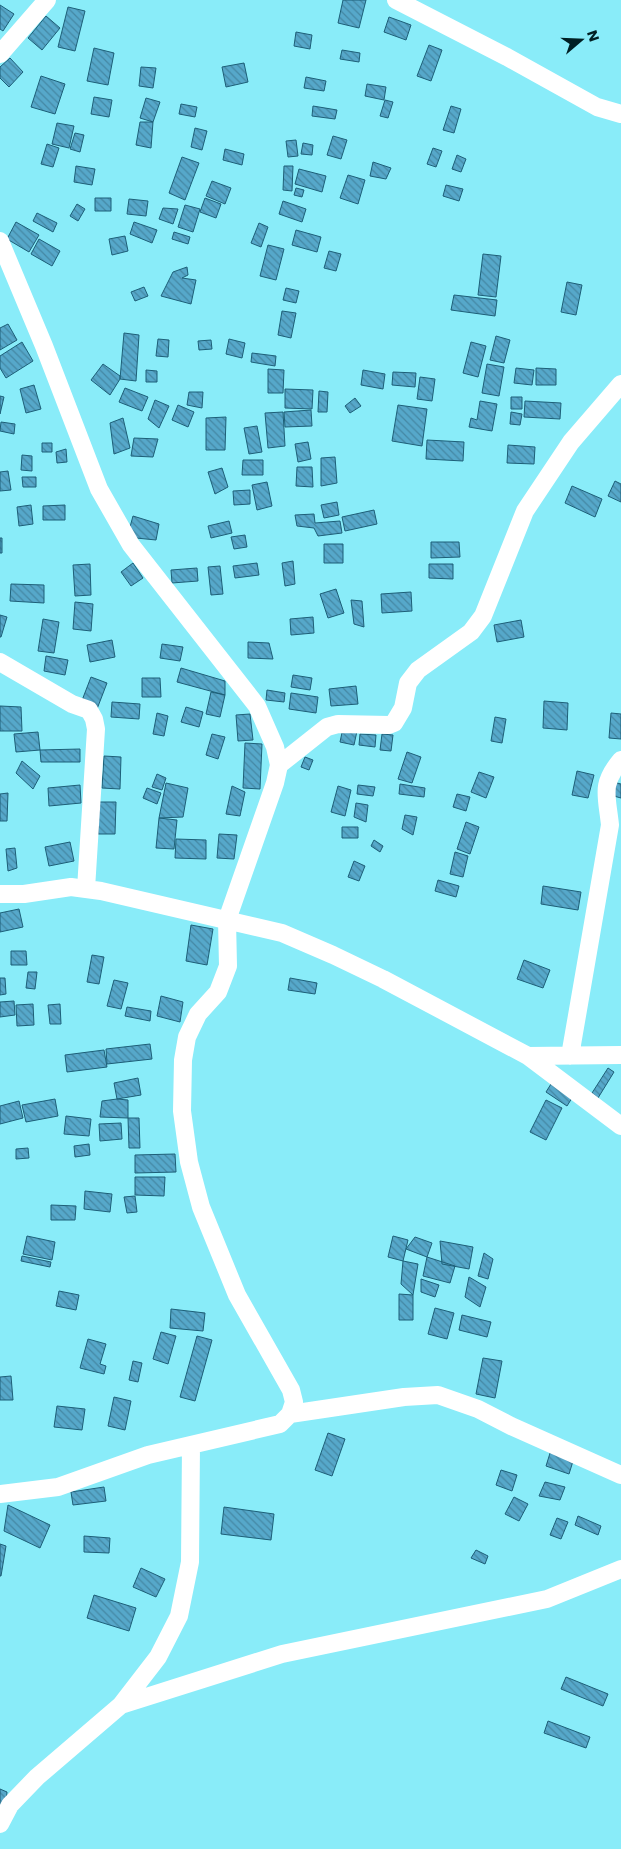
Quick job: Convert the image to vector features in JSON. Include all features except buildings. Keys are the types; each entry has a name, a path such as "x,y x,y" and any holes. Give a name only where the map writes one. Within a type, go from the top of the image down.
{"street":[{"path":"0,54 48,0"},
{"path":"396,0 507,57 597,107 621,114"},
{"path":"0,241 44,346 99,488 132,545 257,706 275,747 279,765 275,783 227,920 228,966 218,992 198,1014 187,1037 183,1060 182,1111 189,1162 201,1207 237,1295 290,1390 294,1402 290,1414 280,1424 148,1455 58,1487 0,1494"},
{"path":"279,765 327,726 338,724 389,725 394,723 402,708 408,683 418,670 431,658 471,632 483,616 525,511 571,442 621,384"},
{"path":"0,662 72,704 89,710 94,719 96,729 86,889"},
{"path":"570,1056 610,825 605,792 606,784 621,760"},
{"path":"0,894 24,894 71,887 86,889 282,933 333,955 528,1056 621,1126"},
{"path":"528,1056 621,1055"},
{"path":"290,1414 404,1397 438,1395 478,1409 511,1426 621,1475"},
{"path":"0,1824 10,1804 37,1777 121,1705 158,1657 179,1616 190,1562 191,1445"},
{"path":"121,1705 282,1654 547,1599 621,1569"}]}
